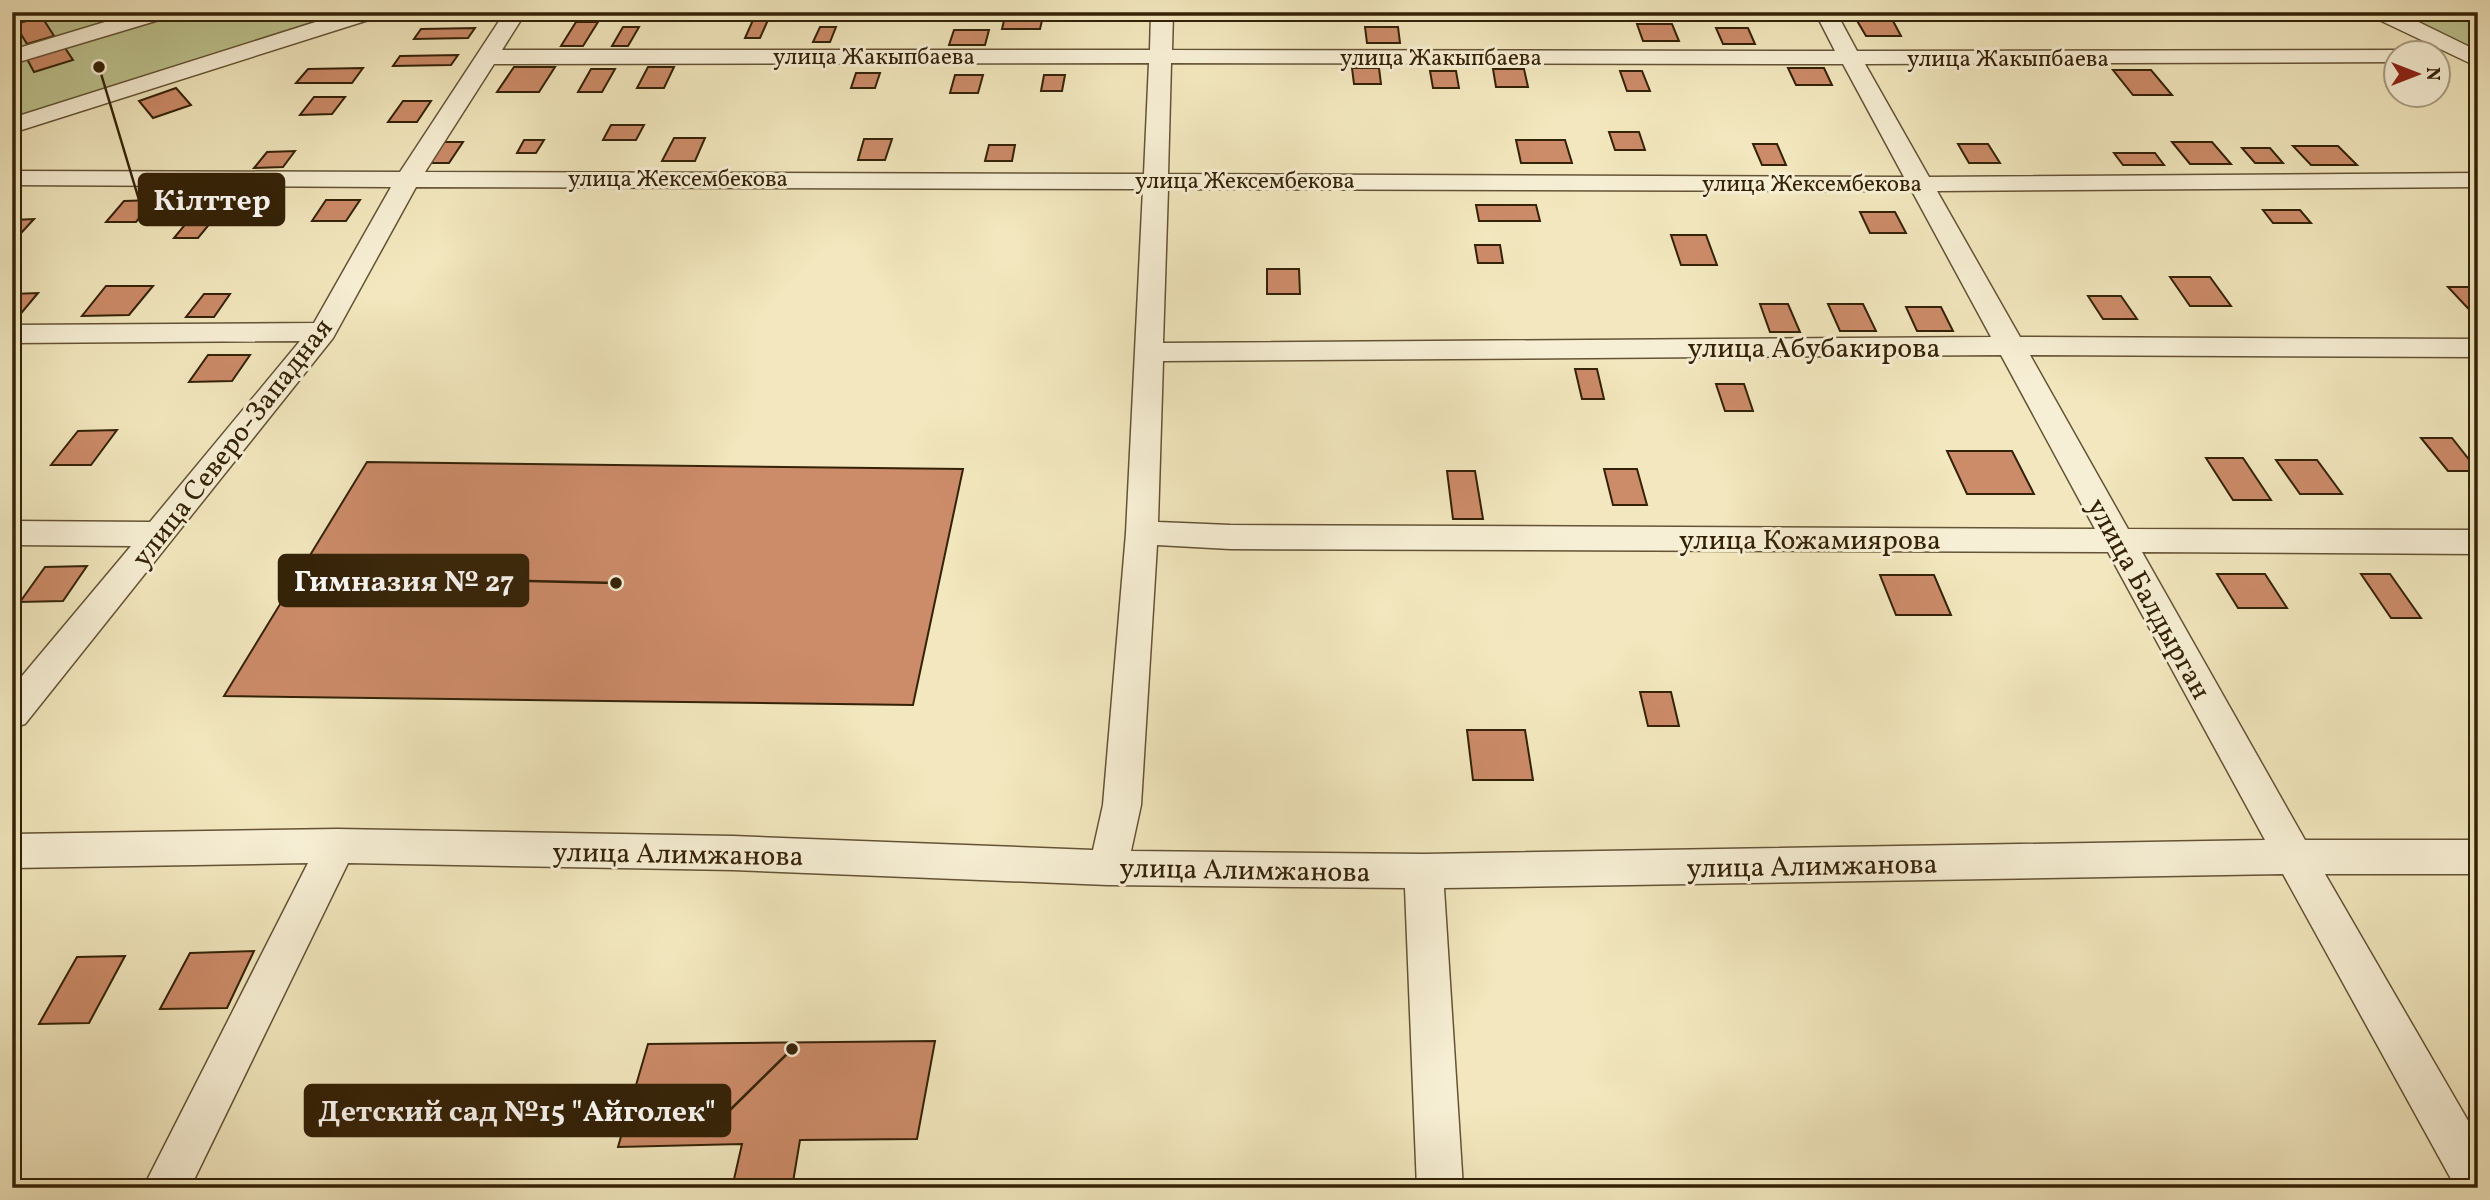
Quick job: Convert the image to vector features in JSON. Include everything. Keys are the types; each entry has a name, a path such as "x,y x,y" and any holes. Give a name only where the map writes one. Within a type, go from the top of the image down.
{"street":[{"path":"12,57 160,12"},
{"path":"12,126 370,12"},
{"name":"улица Северо-Западная","path":"12,715 323,332 409,177 516,12"},
{"path":"1108,868 1122,805 1142,533 1162,12"},
{"name":"улица Балдырган","path":"1825,12 2117,540 2478,1182"},
{"path":"2381,12 2473,57"},
{"name":"улица Жакыпбаева","path":"487,57 1161,55 1851,60 2382,55"},
{"path":"2452,56 2473,57"},
{"name":"улица Жексембекова","path":"12,178 409,177 1920,184 2478,180"},
{"path":"12,334 323,332"},
{"name":"улица Абубакирова","path":"1151,352 2010,346 2478,348"},
{"path":"12,533 159,534"},
{"name":"улица Кожамиярова","path":"1142,533 1230,537 2478,542"},
{"path":"166,1188 337,846"},
{"name":"улица Алимжанова","path":"12,851 337,846 733,853 1108,868 1424,871 2294,857 2478,857"},
{"path":"1424,871 1440,1188"}],"green space":[{"path":"12,12 359,12 12,121"},
{"path":"2372,12 2478,12 2478,63 2452,50 2452,38 2426,38"}],"building":[{"path":"1006,12 1044,12 1040,29 1002,29"},
{"path":"42,17 54,36 27,44 15,24"},
{"path":"1856,19 1892,19 1901,36 1866,36"},
{"path":"753,20 768,20 760,38 745,38"},
{"path":"576,22 598,22 583,46 561,46"},
{"path":"1637,24 1672,24 1679,41 1643,41"},
{"path":"623,27 639,27 628,46 612,46"},
{"path":"820,27 836,27 830,42 813,42"},
{"path":"1365,27 1398,27 1400,43 1367,43"},
{"path":"475,28 468,38 414,39 421,29"},
{"path":"1716,28 1748,28 1755,44 1723,44"},
{"path":"954,30 989,30 985,45 949,45"},
{"path":"65,48 73,60 34,72 27,59"},
{"path":"458,55 451,65 393,66 400,56"},
{"path":"514,67 555,67 539,92 497,92"},
{"path":"648,67 674,67 664,88 637,88"},
{"path":"363,68 352,83 296,83 308,69"},
{"path":"1352,68 1379,68 1381,84 1354,84"},
{"path":"1788,68 1824,68 1832,85 1796,85"},
{"path":"591,69 615,69 602,92 578,92"},
{"path":"1493,69 1524,69 1528,87 1496,87"},
{"path":"2113,70 2151,70 2172,95 2133,95"},
{"path":"1430,71 1456,71 1459,88 1433,88"},
{"path":"1620,71 1642,71 1650,91 1627,91"},
{"path":"856,73 880,73 875,88 851,88"},
{"path":"955,75 983,75 978,93 950,93"},
{"path":"1044,75 1065,75 1062,91 1041,91"},
{"path":"176,88 191,105 153,118 139,101"},
{"path":"314,97 345,97 332,114 300,115"},
{"path":"403,101 431,101 417,122 388,122"},
{"path":"611,125 644,125 636,140 603,140"},
{"path":"1609,132 1639,132 1645,150 1615,150"},
{"path":"674,138 705,138 695,161 662,161"},
{"path":"864,139 892,139 885,160 858,160"},
{"path":"524,140 544,140 536,153 517,153"},
{"path":"1516,140 1565,140 1572,163 1521,163"},
{"path":"442,142 463,142 449,163 428,163"},
{"path":"2172,142 2212,142 2231,164 2190,164"},
{"path":"1753,144 1777,144 1786,165 1762,165"},
{"path":"1958,144 1988,144 2000,163 1969,163"},
{"path":"989,145 1015,145 1012,161 985,161"},
{"path":"2293,146 2338,146 2357,165 2311,165"},
{"path":"2242,148 2270,148 2283,163 2255,163"},
{"path":"295,151 283,167 254,168 267,152"},
{"path":"2114,153 2155,153 2164,165 2123,165"},
{"path":"154,200 136,222 106,222 124,201"},
{"path":"326,200 360,200 346,221 312,221"},
{"path":"1476,205 1536,205 1540,221 1479,221"},
{"path":"2263,210 2300,210 2311,223 2273,223"},
{"path":"1860,212 1895,212 1906,233 1870,233"},
{"path":"192,216 216,216 198,238 174,238"},
{"path":"34,219 12,243 12,220"},
{"path":"1671,235 1706,235 1717,265 1681,265"},
{"path":"1475,245 1500,245 1503,263 1478,263"},
{"path":"1267,269 1299,269 1300,294 1267,294"},
{"path":"2170,277 2210,277 2231,306 2190,306"},
{"path":"106,286 153,286 129,315 82,316"},
{"path":"2448,287 2475,287 2478,290 2478,319"},
{"path":"38,293 18,317 12,317 12,294"},
{"path":"204,294 230,294 214,317 186,317"},
{"path":"2088,296 2121,296 2137,319 2103,319"},
{"path":"1760,304 1788,304 1800,332 1770,332"},
{"path":"1828,304 1863,304 1876,331 1840,331"},
{"path":"1906,307 1941,307 1953,331 1917,331"},
{"path":"208,355 250,355 232,381 189,382"},
{"path":"1575,369 1597,369 1604,399 1582,399"},
{"path":"1716,384 1744,384 1753,411 1725,411"},
{"path":"117,430 91,465 51,465 78,431"},
{"path":"2421,438 2452,438 2478,471 2448,471"},
{"path":"1947,451 2012,451 2034,494 1967,494"},
{"path":"2206,458 2243,458 2271,500 2233,500"},
{"path":"2276,460 2317,460 2342,494 2300,494"},
{"path":"367,462 963,469 913,705 224,696"},
{"path":"1604,469 1637,469 1647,505 1613,505"},
{"path":"1447,471 1475,471 1483,519 1453,519"},
{"path":"87,566 63,601 20,602 45,567"},
{"path":"2217,574 2265,574 2287,608 2238,608"},
{"path":"2361,574 2390,574 2421,618 2391,618"},
{"path":"1880,575 1934,575 1951,615 1896,615"},
{"path":"1640,692 1671,692 1679,726 1648,726"},
{"path":"1467,730 1525,730 1533,780 1473,780"},
{"path":"254,951 227,1008 160,1009 190,953"},
{"path":"125,956 89,1023 39,1024 77,957"},
{"path":"935,1041 917,1139 800,1140 792,1188 732,1188 742,1144 618,1147 648,1044"}],"place":[{"name":"Кілттер","path":"99,67"},
{"name":"Гимназия № 27","path":"616,583"},
{"name":"Детский сад №15 \"Айголек\"","path":"792,1049"}]}
